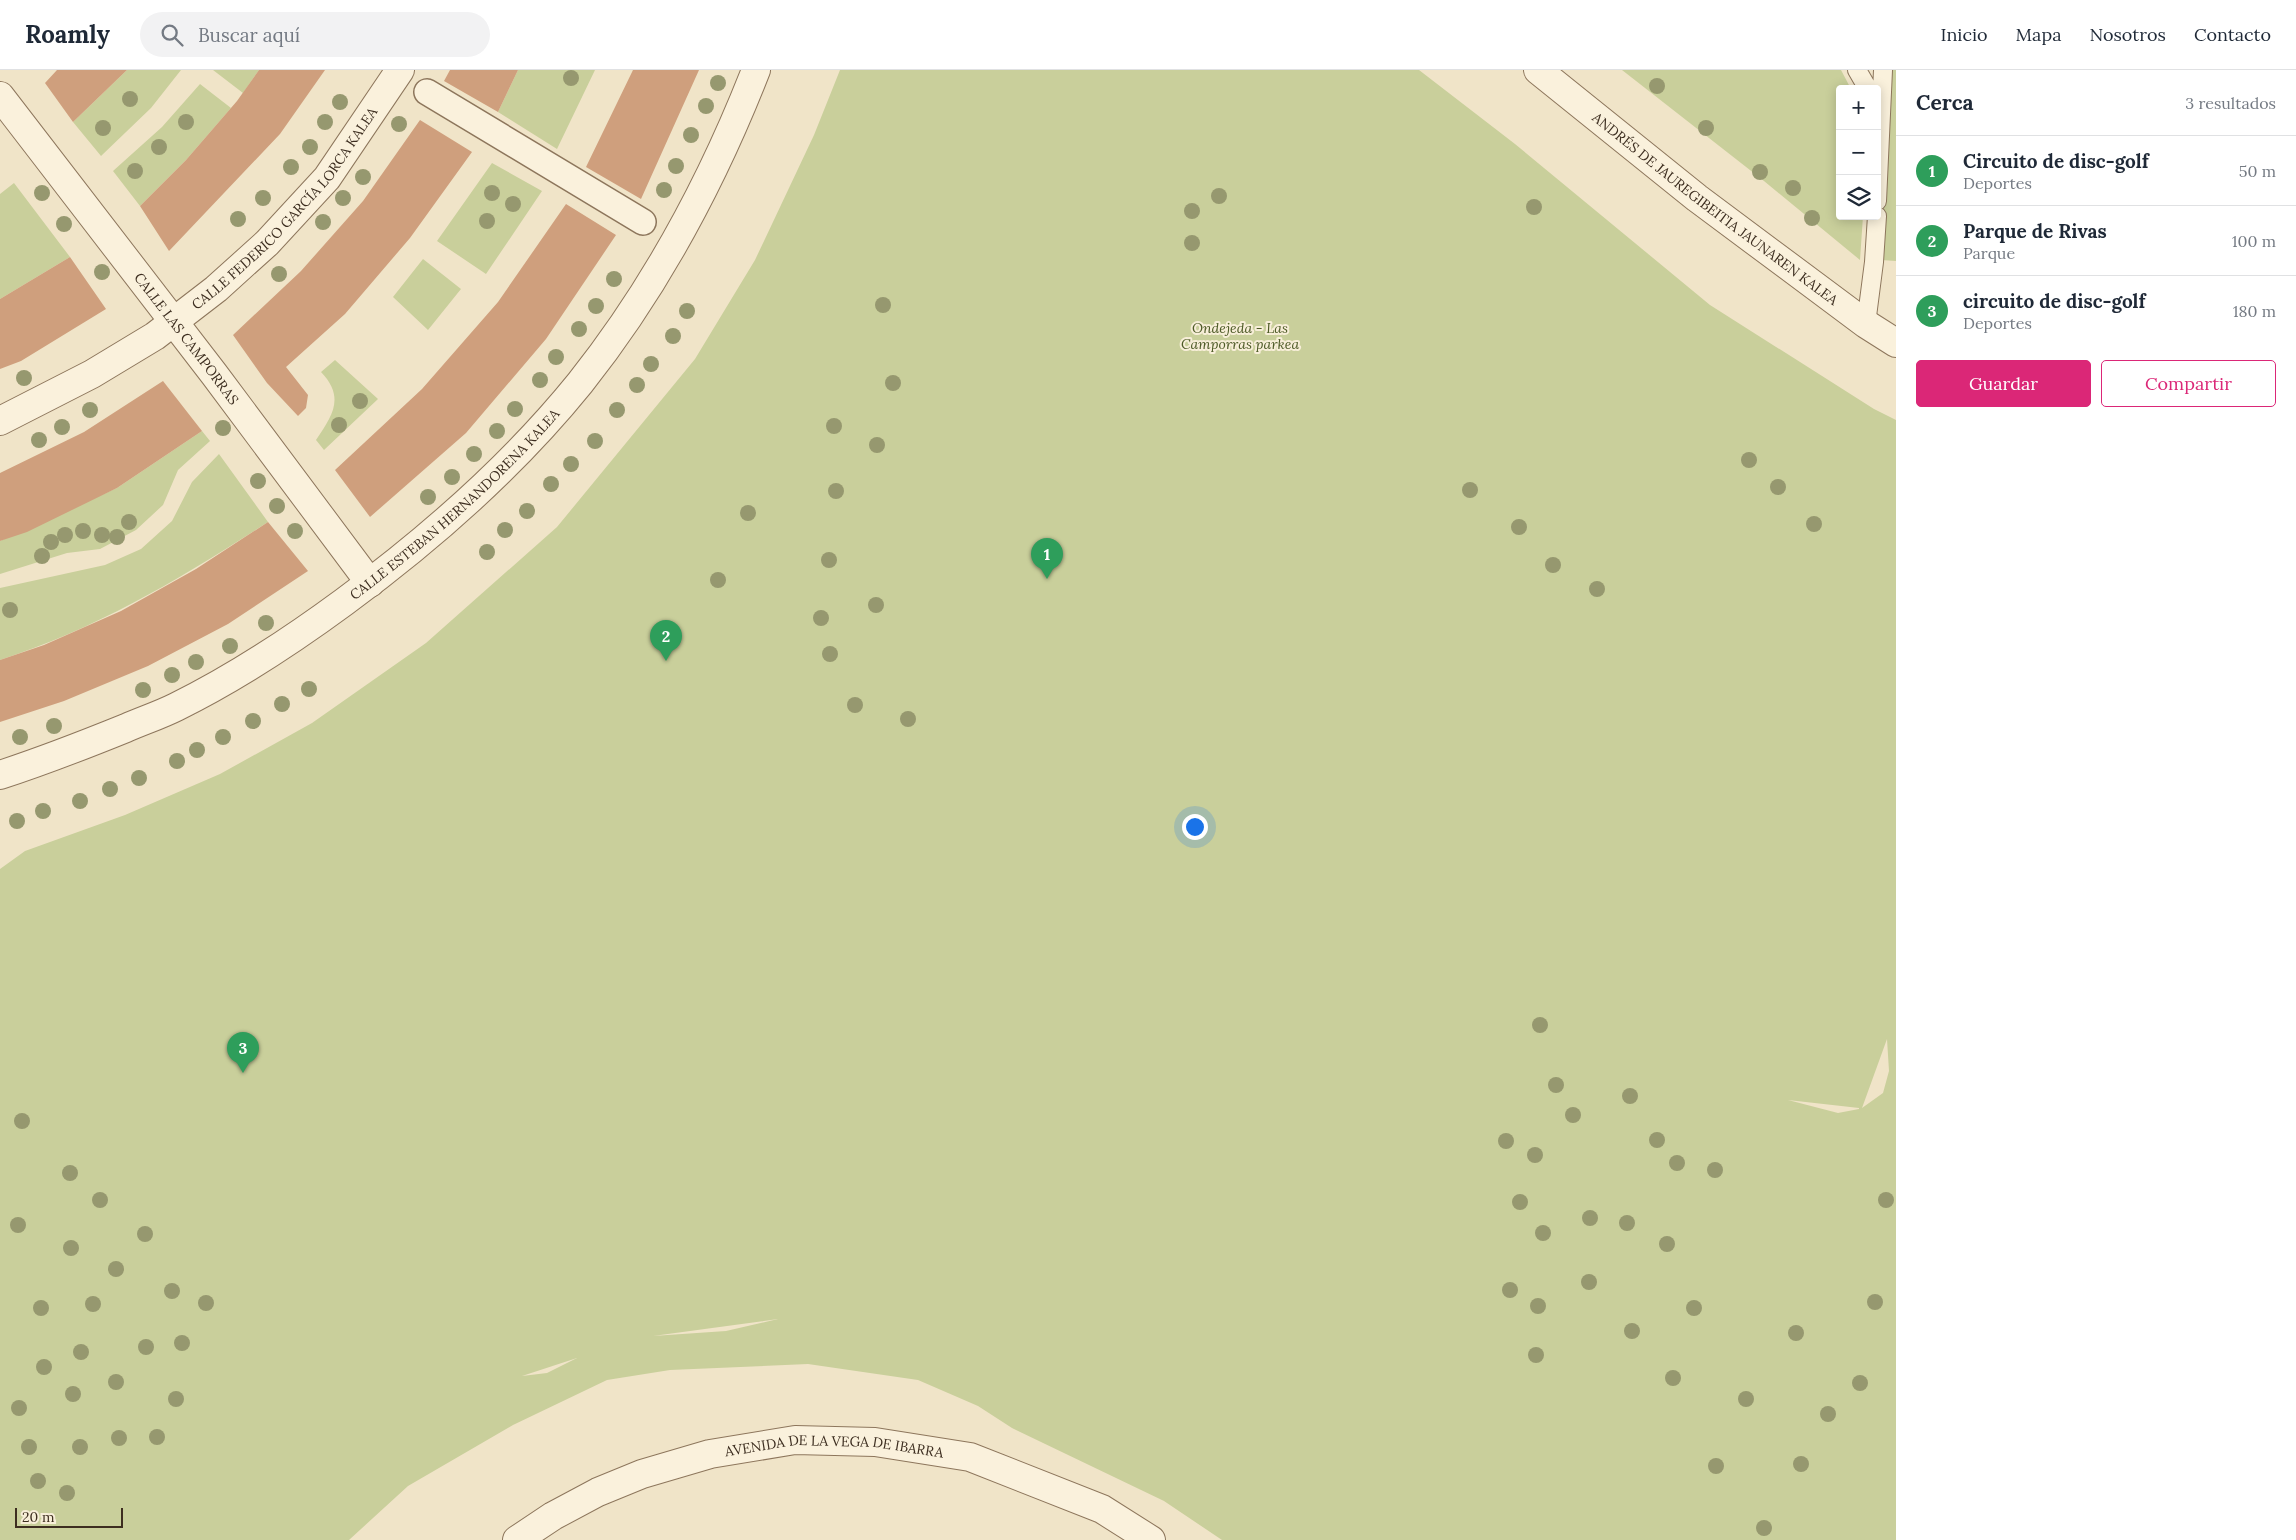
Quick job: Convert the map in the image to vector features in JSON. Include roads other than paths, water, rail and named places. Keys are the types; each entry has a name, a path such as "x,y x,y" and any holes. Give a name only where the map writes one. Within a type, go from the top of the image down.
{"street":[{"name":"CALLE FEDERICO GARCÍA LORCA KALEA","path":"0,421 92,374 155,336 216,289 267,243 327,178 400,70"},
{"name":"CALLE ESTEBAN HERNANDORENA KALEA","path":"0,775 55,756 175,708 246,668 301,633 370,583 453,516 515,456 580,382 640,299 674,241 731,134 756,70"},
{"name":"ANDRÉS DE JAUREGIBEITIA JAUNAREN KALEA","path":"1538,70 1697,198 1866,324 1896,343"},
{"path":"427,92 643,222"},
{"name":"CALLE LAS CAMPORRAS","path":"0,96 174,320 370,583"},
{"name":"AVENIDA DE LA VEGA DE IBARRA","path":"517,1540 553,1516 598,1492 642,1474 710,1454 795,1440 875,1442 970,1457 1102,1509 1151,1540"}],"lane":[{"path":"1858,70 1866,85"},
{"path":"1881,90 1883,70"},
{"path":"1878,175 1879,130"},
{"path":"1866,324 1874,262 1876,220"}],"place":[{"name":"Circuito de disc-golf","path":"1047,579"},
{"name":"Parque de Rivas","path":"666,661"},
{"name":"circuito de disc-golf","path":"243,1073"}],"park label":[{"name":"Ondejeda - Las Camporras parkea","path":"1240,336"}]}
